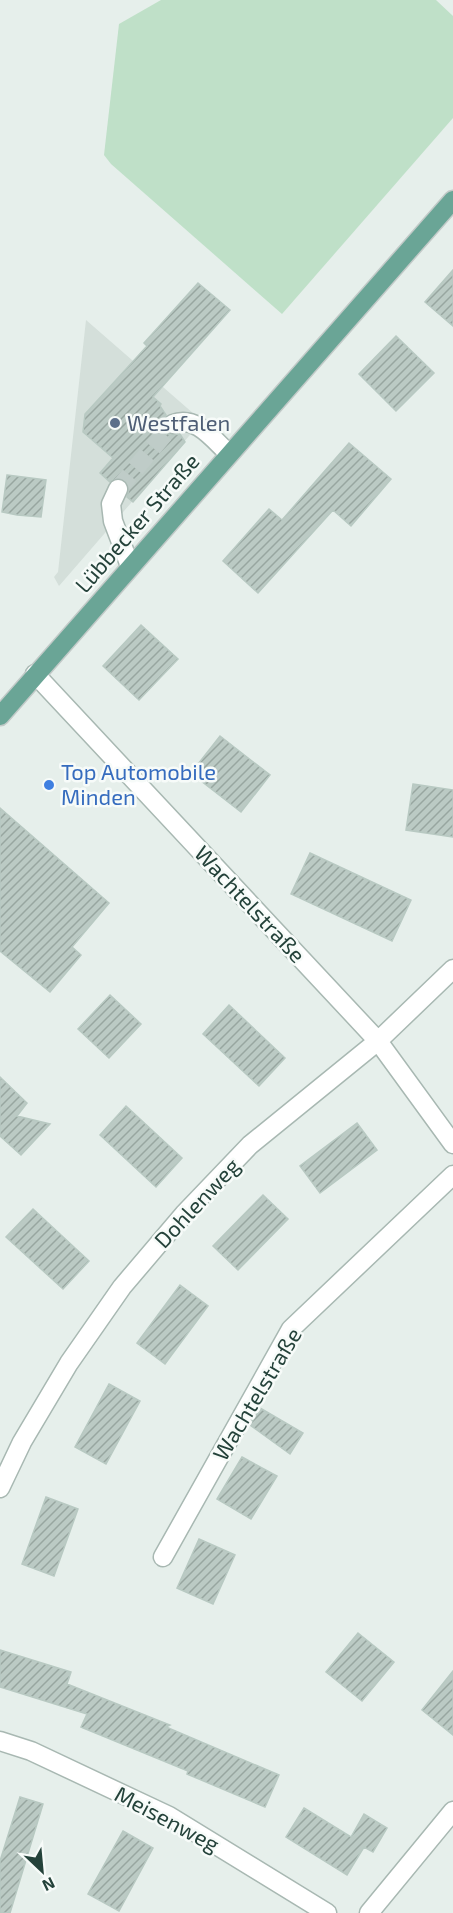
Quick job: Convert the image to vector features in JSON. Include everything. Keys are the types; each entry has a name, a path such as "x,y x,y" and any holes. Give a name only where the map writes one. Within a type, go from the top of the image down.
{"main road":[{"name":"Lübbecker Straße","path":"0,716 453,200"}],"street":[{"path":"173,424 184,420 197,425 229,454"},
{"path":"118,489 111,504 113,521 130,566"},
{"name":"Wachtelstraße","path":"35,674 378,1041 453,1144"},
{"name":"Dohlenweg","path":"0,1488 22,1442 69,1363 122,1287 184,1214 250,1145 378,1041 453,969"},
{"name":"Wachtelstraße","path":"163,1557 291,1329 453,1175"},
{"name":"Meisenweg","path":"0,1741 31,1751 169,1816 327,1913"},
{"path":"369,1913 453,1811"}],"shaded area":[{"path":"86,320 202,421 59,586 54,577 58,572"}],"green space":[{"path":"161,0 436,0 453,16 453,118 282,314 111,164 104,155 119,24"}],"building":[{"path":"453,270 453,326 425,302"},
{"path":"198,283 230,310 153,397 161,404 166,415 162,421 164,431 170,435 180,434 185,442 133,502 127,497 129,489 127,482 118,478 110,482 100,473 113,458 83,432 85,414 147,346 144,343"},
{"path":"396,336 434,373 396,411 359,374"},
{"path":"349,443 391,479 351,526 333,510 258,593 223,561 269,509 282,520"},
{"path":"7,475 46,480 41,517 2,512"},
{"path":"141,625 178,659 139,700 103,666"},
{"path":"220,736 270,775 241,812 191,773"},
{"path":"413,784 453,790 453,837 406,830"},
{"path":"0,808 109,903 72,947 81,955 50,992 0,951"},
{"path":"310,853 411,900 392,941 291,894"},
{"path":"110,995 141,1024 109,1058 78,1029"},
{"path":"229,1005 285,1058 259,1086 203,1034"},
{"path":"0,1077 27,1103 17,1116 50,1124 21,1155 0,1136"},
{"path":"126,1106 182,1158 156,1187 100,1135"},
{"path":"357,1123 377,1150 320,1193 300,1166"},
{"path":"263,1195 288,1219 238,1270 213,1246"},
{"path":"33,1209 89,1261 63,1289 6,1237"},
{"path":"180,1285 208,1306 165,1364 137,1343"},
{"path":"109,1384 140,1401 106,1464 75,1447"},
{"path":"260,1408 303,1433 290,1454 250,1425"},
{"path":"242,1457 277,1476 251,1519 217,1499"},
{"path":"46,1497 78,1509 54,1576 22,1564"},
{"path":"199,1539 235,1555 213,1604 177,1588"},
{"path":"358,1633 394,1662 362,1701 326,1672"},
{"path":"0,1650 71,1672 67,1684 170,1725 166,1727 279,1775 265,1807 187,1774 188,1771 81,1727 87,1714 0,1687"},
{"path":"453,1671 453,1735 422,1710"},
{"path":"20,1797 43,1804 10,1913 0,1913 0,1861"},
{"path":"304,1808 351,1837 364,1814 387,1828 373,1852 364,1847 347,1875 286,1837"},
{"path":"123,1831 153,1848 119,1911 88,1894"}],"tunnel":[{"path":"118,489 173,424"}],"place":[{"name":"Westfalen","path":"115,423"},
{"name":"Top Automobile Minden","path":"49,785"}]}
